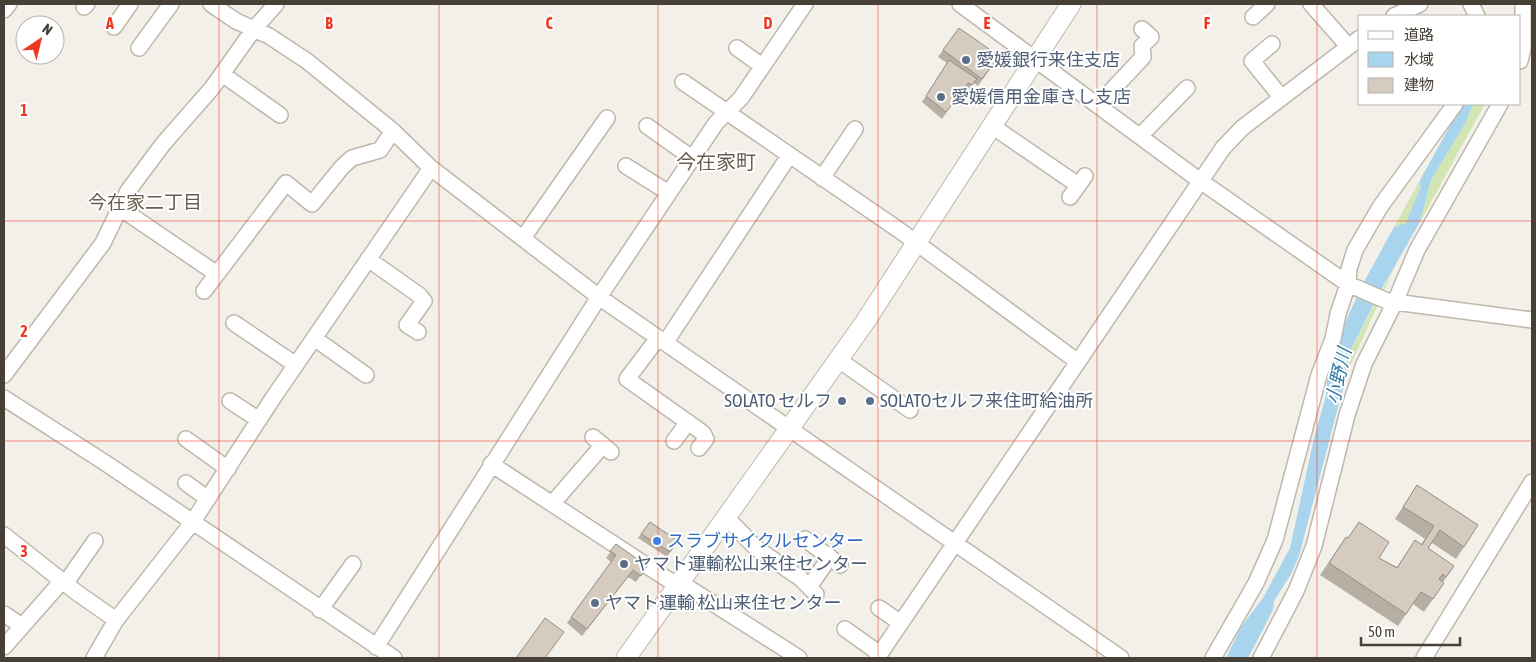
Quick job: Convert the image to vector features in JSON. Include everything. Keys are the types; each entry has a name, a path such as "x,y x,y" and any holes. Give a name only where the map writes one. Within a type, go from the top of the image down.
{"street":[{"path":"4,10 9,4"},
{"path":"114,27 130,4"},
{"path":"139,48 171,4"},
{"path":"211,4 236,21 254,29 307,61 393,130 431,168 599,297 1121,658"},
{"path":"6,367 84,271 103,243 128,191 163,144 222,74 254,29 276,4"},
{"path":"376,647 599,297 716,123 741,98 805,4"},
{"path":"960,4 1199,180 1352,286 1391,301 1532,320"},
{"path":"626,658 839,360 1071,4"},
{"path":"1253,17 1267,4"},
{"path":"845,629 879,656 1199,180 1223,148 1242,128 1354,42 1311,4"},
{"path":"1396,15 1420,4"},
{"path":"1521,57 1523,48 1523,4"},
{"path":"1098,105 1143,57 1142,46 1150,36 1142,29"},
{"path":"1272,44 1252,61 1281,97"},
{"path":"737,48 762,66"},
{"path":"222,74 280,115"},
{"path":"683,82 916,243 1078,362"},
{"path":"1140,136 1187,88"},
{"path":"1213,658 1256,583 1274,540 1319,375 1333,339 1338,314 1352,286 1349,269 1355,250 1380,207 1454,105"},
{"path":"1261,658 1296,591 1314,546 1347,415 1364,364 1391,301 1417,250 1499,105"},
{"path":"523,238 593,149 607,118"},
{"path":"647,126 692,158"},
{"path":"992,126 1077,186"},
{"path":"822,178 855,129"},
{"path":"204,291 286,183 312,204 342,167 352,158 380,150 393,130"},
{"path":"699,448 706,439 703,433 627,379 662,340 789,156"},
{"path":"626,166 669,193"},
{"path":"94,658 116,620 192,523 314,338 431,168"},
{"path":"120,208 217,274"},
{"path":"368,259 419,295 424,301 407,325 418,332"},
{"path":"234,323 296,365"},
{"path":"314,338 366,375"},
{"path":"839,360 910,410"},
{"path":"4,398 104,462 320,610 394,658"},
{"path":"230,401 259,420"},
{"path":"674,441 688,422"},
{"path":"186,439 228,469"},
{"path":"552,504 603,445"},
{"path":"491,464 799,658"},
{"path":"1424,658 1532,482"},
{"path":"186,483 208,499"},
{"path":"727,518 756,548 813,590 835,561 805,539"},
{"path":"4,534 64,582 116,620"},
{"path":"4,647 64,582 95,541"},
{"path":"320,610 352,564"},
{"path":"879,608 901,623"},
{"path":"4,614 22,626"}],"green space":[{"path":"1473,105 1484,105 1420,222 1431,180 1466,122"},
{"path":"1419,182 1421,186 1406,223 1394,227"},
{"path":"1396,264 1347,373 1348,355"}],"water":[{"name":"小野川","path":"1461,105 1473,105 1466,122 1431,180 1420,222 1381,290 1348,355 1347,373 1299,556 1291,574 1274,601 1273,610 1248,658 1226,658 1241,627 1263,598 1290,548 1314,438 1326,396 1327,380 1324,379 1341,331 1364,282 1394,227 1406,223 1421,186 1419,182"}],"building":[{"name":"愛媛銀行来住支店","path":"959,28 999,56 982,79 943,50"},
{"name":"愛媛信用金庫きし支店","path":"949,60 977,79 972,85 968,83 946,112 926,96"},
{"path":"1417,485 1478,525 1464,547 1440,530 1428,548 1454,566 1446,577 1443,574 1439,579 1444,583 1433,599 1421,592 1406,614 1329,563 1346,537 1348,538 1359,522 1389,542 1379,558 1397,568 1415,540 1422,545 1434,526 1403,507"},
{"name":"スラブサイクルセンター","path":"650,522 678,541 670,552 641,534"},
{"name":"ヤマト運輸 松山来住センター","path":"616,544 647,566 641,576 633,570 587,629 571,617 616,555 610,551"},
{"path":"545,618 564,632 545,658 516,658"}],"place":[{"name":"愛媛銀行来住支店","path":"966,60"},
{"name":"愛媛信用金庫きし支店","path":"941,97"},
{"name":"SOLATO セルフ","path":"842,401"},
{"name":"SOLATOセルフ来住町給油所","path":"870,401"},
{"name":"スラブサイクルセンター","path":"657,541"},
{"name":"ヤマト運輸松山来住センター","path":"624,564"},
{"name":"ヤマト運輸 松山来住センター","path":"595,603"}],"district":[{"name":"今在家町","path":"716,162"},
{"name":"今在家二丁目","path":"145,202"}]}
